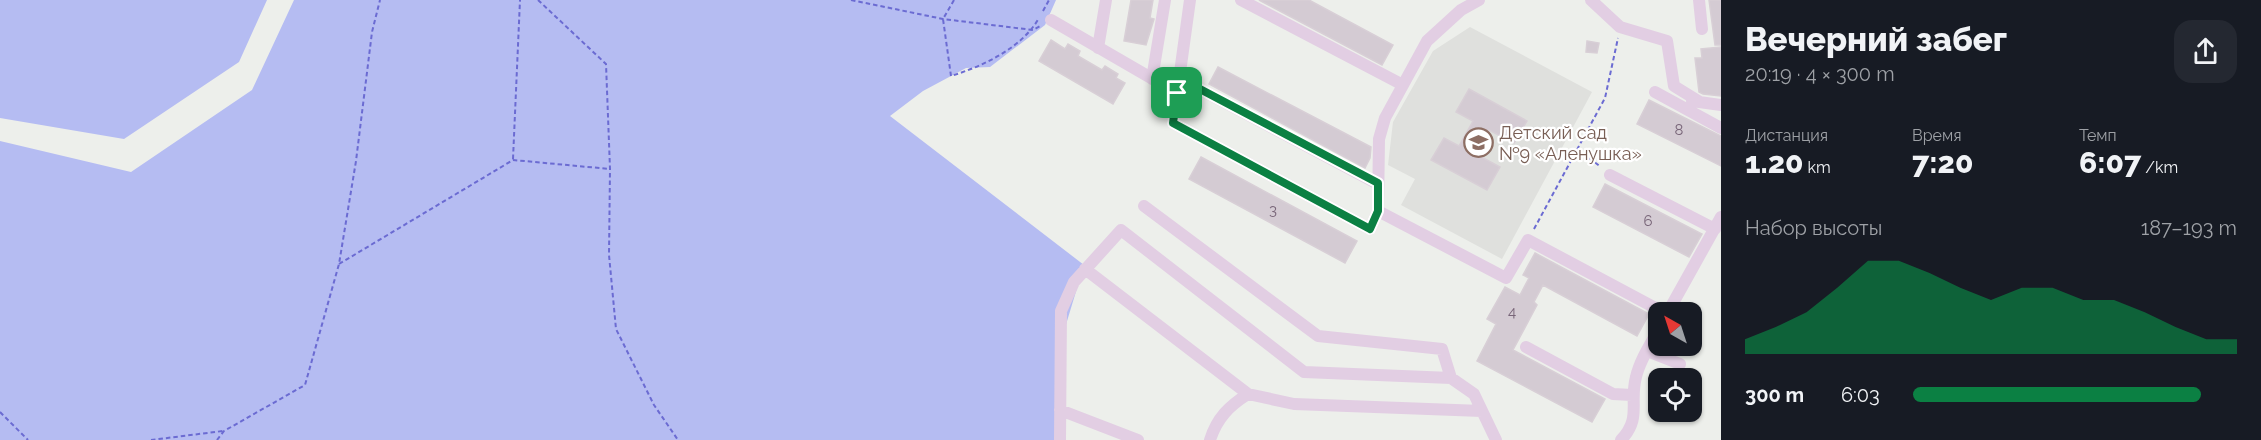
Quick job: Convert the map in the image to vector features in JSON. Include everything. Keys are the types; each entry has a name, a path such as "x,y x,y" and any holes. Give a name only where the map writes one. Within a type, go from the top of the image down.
{"street":[{"path":"1098,48 1106,0"},
{"path":"1152,79 1165,0"},
{"path":"1190,0 1173,123 1370,229 1378,211 1379,139 1385,118 1426,41 1461,10 1479,0"},
{"path":"1241,0 1403,85"},
{"path":"1591,0 1620,27 1667,41 1674,86 1700,102"},
{"path":"1699,0 1702,29"},
{"path":"1051,20 1177,93"},
{"path":"1179,78 1378,183"},
{"path":"1721,105 1660,95 1721,128"},
{"path":"1610,175 1715,229"},
{"path":"1144,206 1318,336 1442,349 1451,378"},
{"path":"1378,211 1506,278 1528,240 1648,304"},
{"path":"1674,302 1721,217"},
{"path":"1060,440 1061,311 1074,282 1121,230 1304,372 1451,378 1474,394 1496,440"},
{"path":"1086,269 1248,394 1294,404 1482,411"},
{"path":"1526,347 1613,394 1632,395"},
{"path":"1621,440 1631,429 1635,409 1632,395 1648,350"},
{"path":"1644,357 1680,364"},
{"path":"1210,440 1214,426 1228,406 1248,394"},
{"path":"1060,410 1138,440"}],"path":[{"path":"217,440 224,431 305,385 339,264 357,160 372,32 380,0"},
{"path":"513,160 520,0"},
{"path":"538,0 606,64 610,169 609,255 616,329 654,405 678,440"},
{"path":"851,0 943,19 1033,30"},
{"path":"954,0 943,19 951,76 984,66 1033,30 1051,20"},
{"path":"1033,30 1049,0"},
{"path":"1528,240 1605,98 1620,27"},
{"path":"1577,149 1610,175"},
{"path":"339,264 513,160 610,169"},
{"path":"0,412 28,440"},
{"path":"151,440 224,431"}],"shaded area":[{"path":"0,0 267,0 239,62 124,139 0,118"},
{"path":"294,0 1056,0 1045,25 990,67 966,68 923,91 890,116 1084,265 1061,341 1059,440 0,440 0,141 131,172 252,90"},
{"name":"Детский сад №9 «Аленушка»","path":"1470,27 1592,92 1502,259 1401,205 1415,179 1388,165 1393,122 1433,51"}],"building":[{"path":"1131,0 1153,0 1150,18 1154,19 1146,45 1124,41"},
{"path":"1259,0 1309,0 1393,45 1382,65"},
{"path":"1709,0 1721,0 1721,45 1715,45"},
{"path":"1051,40 1065,49 1068,44 1080,51 1078,56 1102,70 1105,66 1118,74 1116,78 1125,83 1113,104 1039,61"},
{"path":"1587,41 1599,43 1597,53 1586,52"},
{"path":"1721,47 1721,96 1703,94 1699,92 1695,58 1702,58 1701,49"},
{"path":"1218,67 1371,147 1370,158 1365,168 1209,84"},
{"path":"1469,89 1527,121 1514,143 1489,130 1476,154 1500,167 1487,190 1431,160 1444,138 1459,146 1473,121 1456,112"},
{"path":"1649,100 1721,136 1721,166 1637,124"},
{"path":"1201,157 1357,241 1345,263 1189,179"},
{"path":"1605,184 1702,234 1689,257 1593,207"},
{"path":"1535,253 1648,313 1637,336 1543,285 1534,302 1537,305 1513,350 1605,399 1592,422 1477,361 1496,324 1487,319 1505,287 1520,295 1529,278 1523,275"}],"place":[{"name":"Детский сад №9 «Аленушка»","path":"1478,143"}],"route":[{"path":"1179,78 1378,183 1378,211 1370,229 1173,123 1177,93 1179,78"}]}
